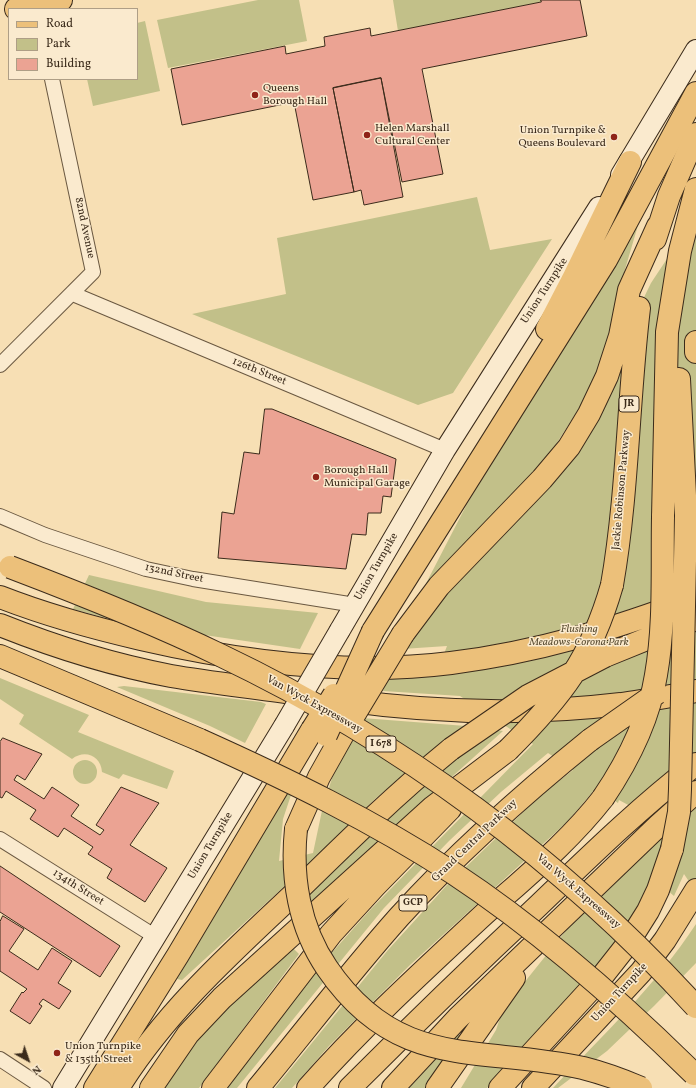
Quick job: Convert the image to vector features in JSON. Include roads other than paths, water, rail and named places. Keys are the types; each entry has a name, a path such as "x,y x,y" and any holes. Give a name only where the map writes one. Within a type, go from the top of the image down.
{"main road":[{"path":"31,6 61,0"},
{"name":"Union Turnpike","path":"63,1088 284,726 445,450 534,309 630,162 696,50"},
{"path":"95,1088 319,732 373,631 606,260 696,93"},
{"name":"Jackie Robinson Parkway","path":"508,750 545,713 570,680 592,642 604,612 612,585 619,540 630,389 639,307 658,226 696,134"},
{"path":"495,435 520,378 574,277 630,162"},
{"path":"308,1088 368,1024 430,964 566,840 603,798 615,780 635,743 648,709 656,677 661,624 665,359 674,279 696,189"},
{"path":"296,829 319,777 351,720 403,634 439,586 537,484 569,447 589,414 607,376 620,336 629,290 658,226"},
{"path":"674,279 686,516 692,567 696,638"},
{"path":"696,342 696,352"},
{"path":"500,1088 600,979 626,946 637,930 658,890 672,849 680,789 686,516"},
{"name":"Van Wyck Expressway","path":"5,565 144,621 221,656 308,700 388,748 463,798 540,858 637,944 696,1007"},
{"path":"0,597 40,613 166,645 270,661 364,668 449,663 538,648 634,622 696,598"},
{"path":"118,1088 147,1045 177,1010 238,946 407,785 451,749 528,696 605,656 696,619"},
{"path":"0,625 81,654 164,674 405,707 484,712 548,710 633,702 696,691"},
{"path":"0,656 256,765 341,808 406,844 501,906 590,977 633,1015 695,1075"},
{"name":"Grand Central Parkway","path":"258,1088 377,943 435,879 511,805 590,740 636,706 696,668"},
{"path":"319,732 300,797 294,862 296,885 307,930 313,946 332,977 367,1014 392,1030 422,1044 478,1055 577,1067 614,1077 640,1088"},
{"path":"151,1088 188,1034 222,998 433,807 508,750"},
{"path":"213,1088 331,934 375,886 508,750"},
{"path":"350,1088 438,1001 615,832 663,789 696,764"},
{"path":"393,1088 438,1037 563,916 696,792"},
{"name":"Union Turnpike","path":"532,1088 645,967 665,940 696,890"},
{"path":"438,1088 496,1002 563,916"},
{"path":"131,1088 177,1010"}],"street":[{"name":"82nd Avenue","path":"0,366 73,294 93,272 52,80"},
{"name":"126th Street","path":"73,294 445,450"},
{"name":"132nd Street","path":"0,516 44,536 146,569 194,579 355,605"},
{"name":"134th Street","path":"0,839 156,937"},
{"path":"0,1059 44,1088"}],"place":[{"name":"Queens Borough Hall","path":"255,95"},
{"name":"Helen Marshall Cultural Center","path":"367,135"},
{"name":"Union Turnpike & Queens Boulevard","path":"614,137"},
{"name":"Borough Hall Municipal Garage","path":"316,477"},
{"name":"Union Turnpike & 135th Street","path":"57,1053"}],"park label":[{"name":"Flushing Meadows-Corona Park","path":"579,636"}]}
